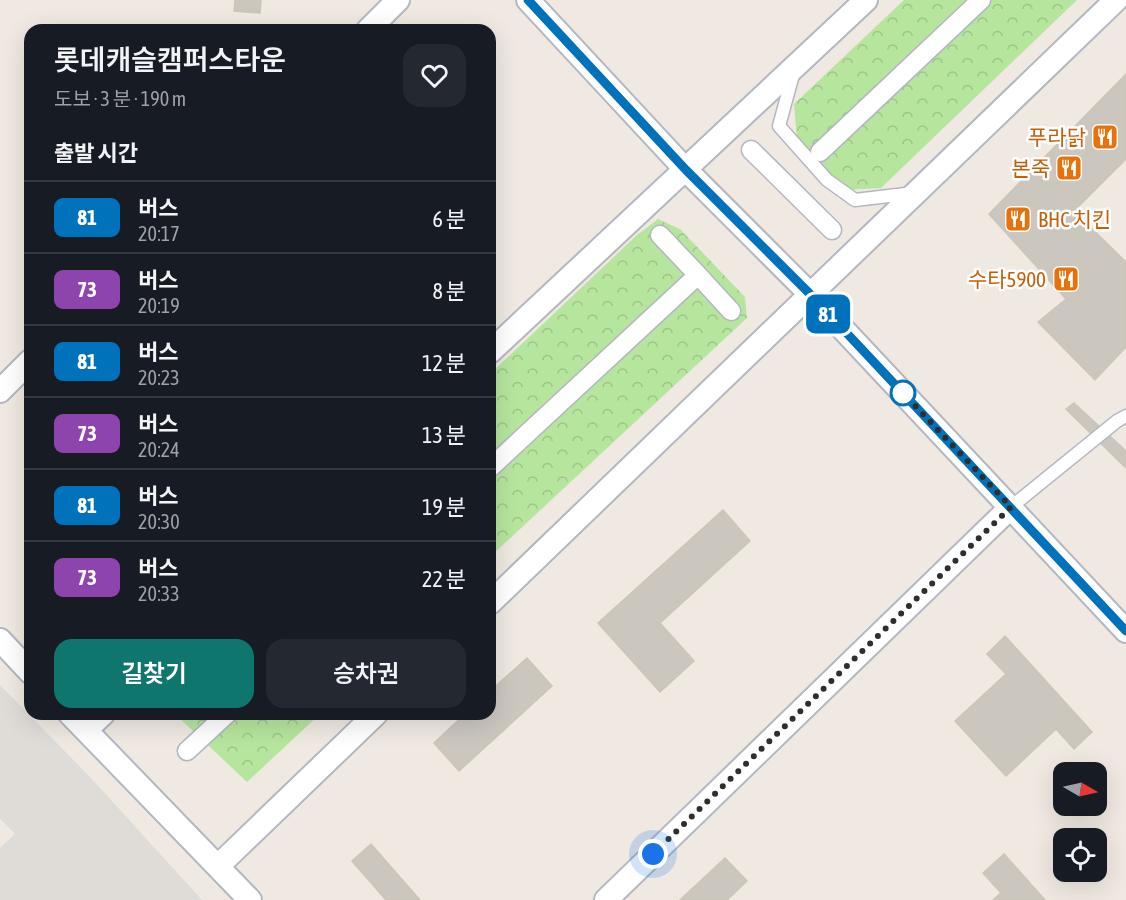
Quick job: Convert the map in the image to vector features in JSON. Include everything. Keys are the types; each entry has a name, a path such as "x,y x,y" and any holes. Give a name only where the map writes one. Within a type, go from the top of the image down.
{"street":[{"path":"374,24 398,0"},
{"path":"528,0 686,170 811,295 1126,631"},
{"path":"496,346 866,0"},
{"path":"820,152 981,0"},
{"path":"496,597 1116,0"},
{"path":"751,150 832,230"},
{"path":"660,235 731,311"},
{"path":"496,462 698,275"},
{"path":"0,391 24,367"},
{"path":"606,900 1011,507"},
{"path":"0,640 24,666"},
{"path":"187,751 221,720"},
{"path":"218,866 370,720"},
{"path":"78,722 250,900"}],"lane":[{"path":"795,67 779,126 827,180 855,200 917,193"},
{"path":"1011,507 1126,416"}],"green space":[{"path":"904,0 1077,0 881,188 845,190 797,139 794,104"},
{"path":"658,219 680,229 745,297 747,318 496,551 496,368 637,235"},
{"path":"181,720 314,720 247,782"}],"shaded area":[{"path":"0,685 24,710 24,720 34,720 90,777 202,900 0,900 0,848 15,834 0,819"}],"building":[{"path":"235,0 261,0 260,13 234,11"},
{"path":"1126,74 1126,159 1074,211 1126,262 1126,347 1095,380 1038,322 1066,299 989,214"},
{"path":"1074,403 1126,451 1125,467 1066,409"},
{"path":"723,510 750,541 660,623 694,661 660,692 598,623"},
{"path":"1005,636 1092,732 1074,749 1056,729 1006,776 955,721 1006,674 987,654"},
{"path":"527,658 552,686 459,771 434,743 459,720 496,720 496,686"},
{"path":"371,844 420,900 386,900 352,861"},
{"path":"1004,854 1045,900 993,900 1001,893 983,873"},
{"path":"725,858 747,881 727,900 680,900"}],"bus line":[{"name":"81","path":"528,0 686,170 811,295 1126,631"}],"place":[{"name":"푸라닭","path":"1105,137"},
{"name":"본죽","path":"1069,168"},
{"name":"BHC 치킨","path":"1018,219"},
{"name":"수타5900","path":"1066,279"}],"route":[{"path":"653,854 1011,507 903,393"}]}
